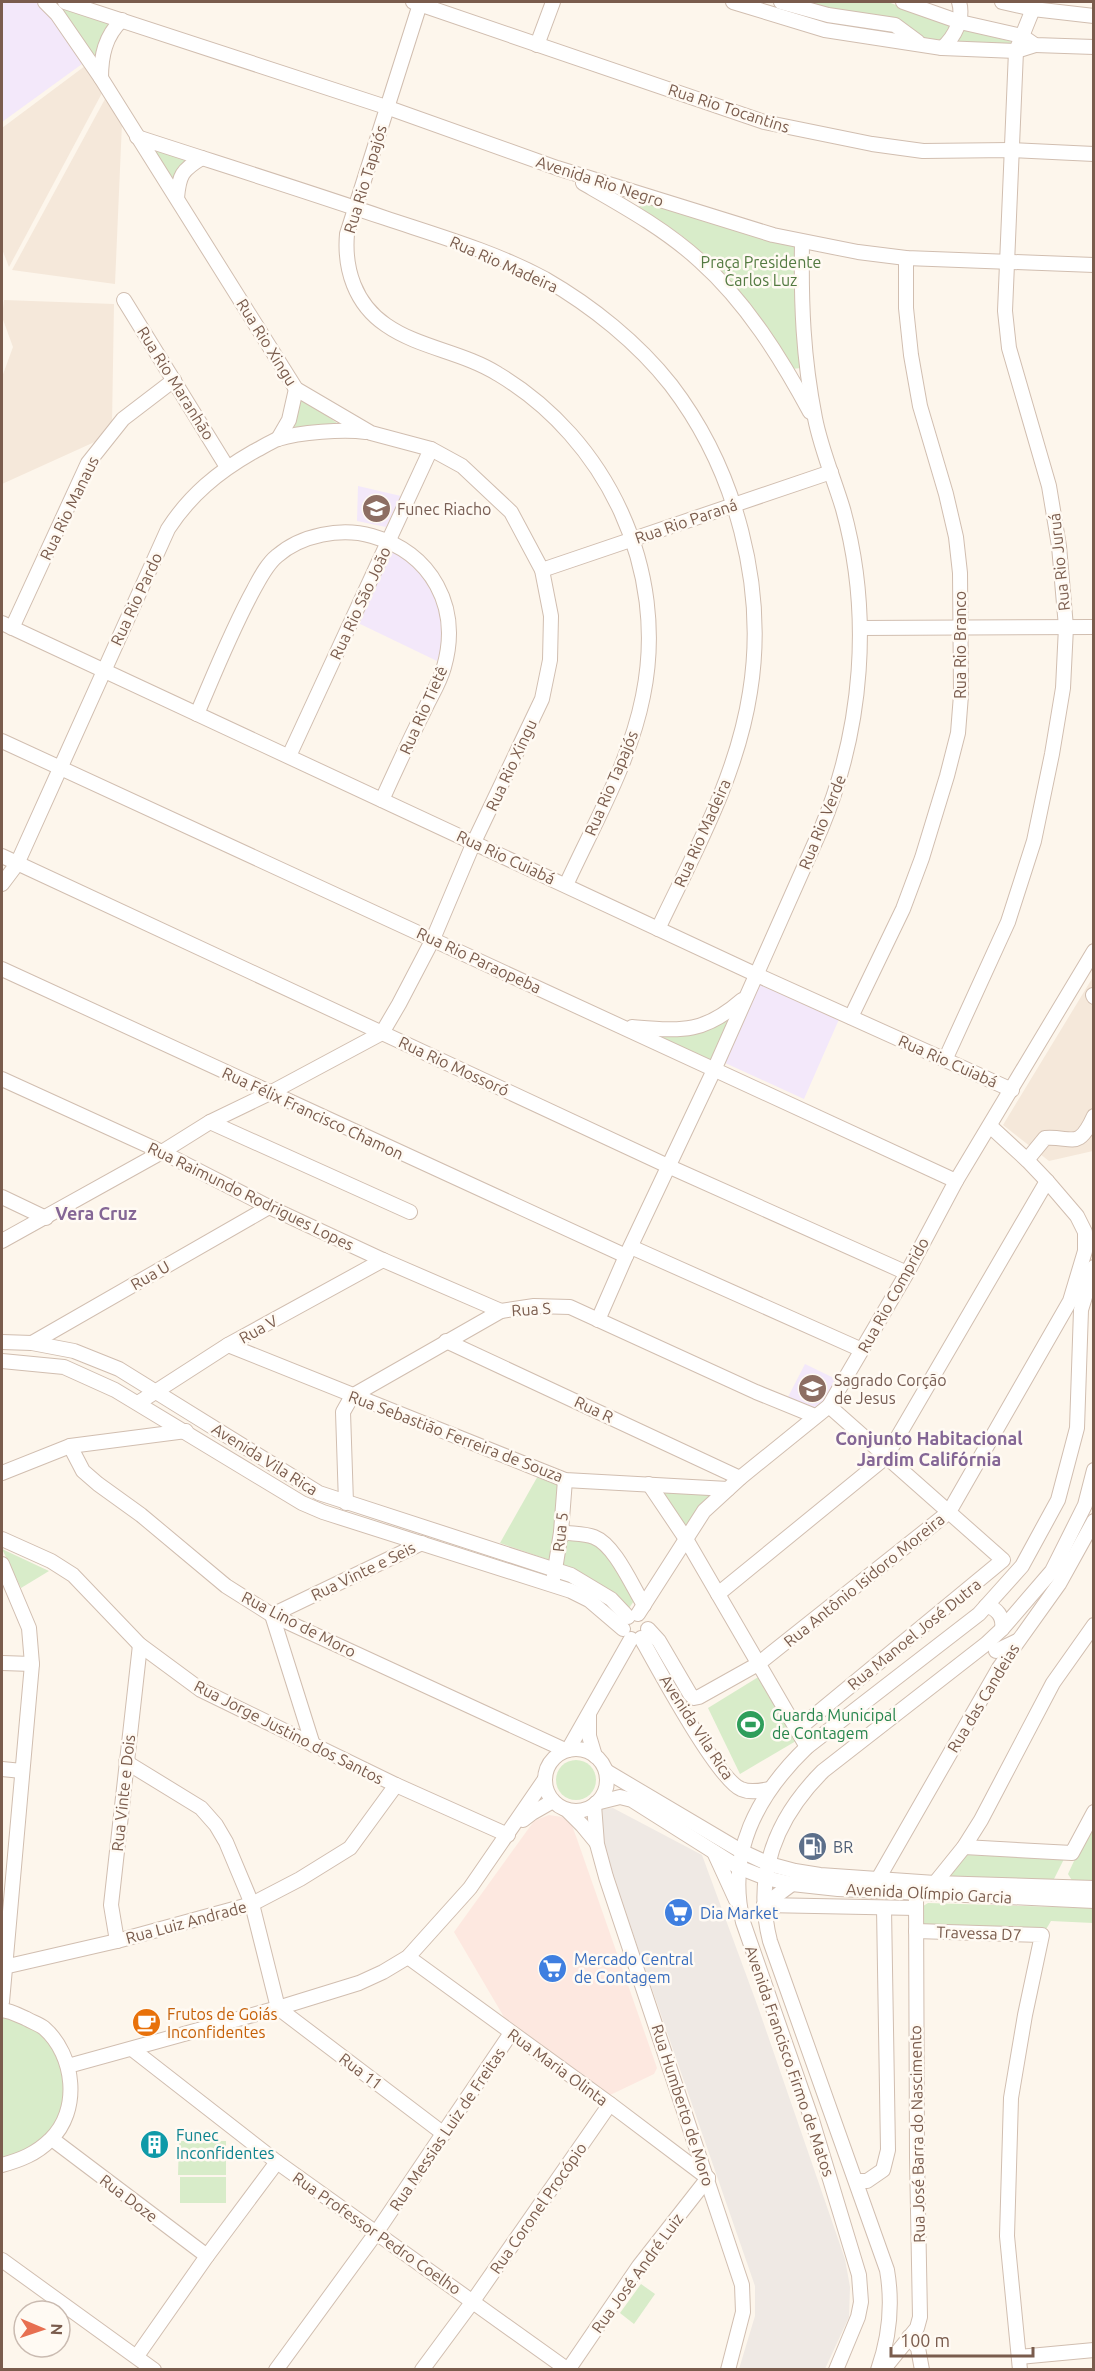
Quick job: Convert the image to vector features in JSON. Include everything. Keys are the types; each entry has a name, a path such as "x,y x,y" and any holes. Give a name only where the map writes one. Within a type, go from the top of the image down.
{"street":[{"name":"Rua Rio Xingu","path":"45,2 57,14 101,78 296,389 371,433 431,449 462,466 511,512 542,570 551,616 550,660 542,699 474,842 433,939 382,1033"},
{"name":"Avenida Rio Negro","path":"65,2 386,107 557,168 721,220 802,242 906,258 1094,265"},
{"path":"537,45 553,2"},
{"path":"733,2 825,30 942,48 1016,51 1035,45 1094,47"},
{"path":"782,2 828,15 895,25 920,44"},
{"path":"903,2 960,22 1022,36 1035,45"},
{"path":"942,48 948,43 960,22 959,2"},
{"path":"1002,2 1033,9 1094,16"},
{"name":"Rua Rio Tocantins","path":"416,3 764,122 819,135 923,151 1010,150 1094,154"},
{"name":"Rua Rio Tapajós","path":"416,3 347,234 345,256 350,278 358,296 386,325 410,338 462,356 496,373 526,392 561,422 591,458 614,494 633,539 643,582 649,621 644,695 634,734 624,759 567,885"},
{"name":"Rua Rio Juruá","path":"945,1060 1008,922 1034,841 1063,688 1066,627 1059,546 1050,486 1009,348 1005,311 1010,150 1016,51 1033,9"},
{"path":"101,78 103,53 114,27 122,20"},
{"name":"Rua Rio Madeira","path":"137,137 455,241 532,274 566,292 606,321 650,362 671,385 688,410 722,472 734,505 753,594 754,628 750,693 719,801 658,929"},
{"path":"177,198 178,181 185,168 202,158"},
{"name":"Rua Rio Verde","path":"557,168 633,211 701,261 743,309 791,376 815,421"},
{"path":"633,211 631,204 635,193"},
{"path":"791,376 800,376 806,370 801,316 802,242"},
{"name":"Rua Rio Branco","path":"851,1017 903,909 922,858 958,733 961,695 962,628 956,537 936,456 920,406 906,308 906,258"},
{"name":"Rua Rio Maranhão","path":"124,300 227,467"},
{"name":"Rua Rio Verde","path":"598,1320 757,975 833,799 844,766 856,699 860,628 856,573 843,510 815,421 806,370"},
{"name":"Rua Rio Manaus","path":"7,626 88,464 123,419 174,380"},
{"path":"278,439 289,420 296,389"},
{"name":"Rua Rio Pardo","path":"2,884 17,864 103,670 168,529 180,510 198,491 227,467 278,439 340,431 371,433"},
{"name":"Rua Rio São João","path":"289,756 431,449"},
{"name":"Rua Rio Paraná","path":"542,570 831,472"},
{"name":"Rua Rio Tietê","path":"197,714 246,603 262,575 277,556 300,542 321,535 345,531 388,541 408,552 427,569 440,589 448,616 448,643 444,669 382,800"},
{"name":"Rua Rio Cuiabá","path":"7,626 757,975 1012,1090"},
{"path":"860,628 1094,627"},
{"name":"Rua Rio Paraopeba","path":"2,741 956,1181"},
{"name":"Rua Rio Mossoró","path":"2,856 670,1167 907,1273"},
{"name":"Rua Rio Comprido","path":"567,1750 638,1621 704,1511 798,1429 830,1406 907,1273 956,1181 1094,951"},
{"name":"Rua Félix Francisco Chamon","path":"2,969 270,1094 628,1251 862,1350"},
{"path":"626,1027 672,1030 702,1026 716,1020 746,996"},
{"path":"2,1241 162,1152 210,1122 270,1094 382,1033"},
{"name":"Rua Raimundo Rodrigues Lopes","path":"2,1079 162,1152 269,1207 382,1260 501,1311"},
{"path":"1027,1160 1045,1138 1071,1141 1077,1139 1090,1125 1094,1116"},
{"path":"210,1122 410,1212"},
{"name":"Rua Antônio Isidoro Moreira","path":"638,1621 659,1641 690,1694 694,1698 699,1697 758,1664 949,1512 1070,1301 1085,1251 1085,1232 1077,1216 1027,1160 990,1126"},
{"path":"718,1594 886,1457 1047,1181"},
{"path":"2,1197 46,1218"},
{"name":"Rua U","path":"32,1343 269,1207"},
{"name":"Rua V","path":"138,1403 228,1346 382,1260"},
{"name":"Avenida Francisco Firmo de Matos","path":"836,2370 858,2317 861,2302 859,2275 812,2120 739,1908 738,1867 741,1851 769,1789 784,1769 807,1747 979,1614 1022,1566 1058,1500 1077,1428 1081,1310 1094,1267"},
{"name":"Rua S","path":"352,1396 501,1311 534,1306 570,1307 785,1405 815,1416"},
{"name":"Rua R","path":"446,1341 740,1478"},
{"name":"Avenida Vila Rica","path":"2,1342 32,1343 74,1351 119,1368 319,1493 572,1575 601,1591 638,1621 692,1726 727,1778 742,1790 769,1789"},
{"name":"Rua Sebastião Ferreira de Souza","path":"228,1346 565,1480 728,1489"},
{"name":"Avenida Vila Rica","path":"2,1361 64,1367 86,1375 186,1431 302,1503 323,1512 552,1584 638,1621"},
{"path":"346,1503 343,1412 352,1396"},
{"path":"785,1405 798,1429"},
{"path":"830,1406 949,1512"},
{"path":"2,1473 70,1446 186,1431"},
{"name":"Rua Lino de Moro","path":"70,1446 83,1471 141,1515 226,1586 272,1614 567,1750"},
{"name":"Avenida Francisco Firmo de Matos","path":"878,2370 889,2330 890,2288 881,2250 770,1941 765,1923 764,1905 767,1871 775,1839 788,1812 802,1792 823,1771 991,1647 1002,1629 1052,1571 1085,1505 1094,1470"},
{"name":"Rua 5","path":"552,1584 561,1532 565,1480"},
{"path":"649,1484 686,1539 807,1747"},
{"name":"Rua Manoel José Dutra","path":"797,1730 1004,1560 949,1512"},
{"name":"Rua das Candeias","path":"878,1879 999,1668 1059,1584 1094,1521"},
{"path":"561,1532 592,1536 604,1542 613,1553 638,1621"},
{"name":"Rua Jorge Justino dos Santos","path":"2,1539 51,1561 72,1575 140,1645 201,1690 396,1785 510,1832"},
{"name":"Rua Vinte e Seis","path":"272,1614 422,1543"},
{"path":"2,1564 29,1628 32,1664 2,2002"},
{"path":"986,1606 999,1612 1003,1623 1002,1629"},
{"path":"272,1614 313,1745"},
{"path":"935,1883 964,1847 981,1820 1053,1683 1094,1625"},
{"path":"999,1668 999,1660 991,1647 1017,1641"},
{"name":"Rua Vinte e Dois","path":"117,1941 111,1905 140,1645"},
{"path":"2,1663 32,1664"},
{"path":"589,1710 589,1736 595,1756"},
{"path":"68,2066 278,2008 359,1983 408,1957 470,1888 545,1779 550,1762 567,1750 578,1749 595,1756 602,1763 606,1772 606,1787 595,1804"},
{"path":"126,1762 201,1808 216,1825 226,1842 252,1904 278,2008"},
{"path":"2,1769 22,1771"},
{"path":"606,1772 741,1851 767,1871"},
{"path":"545,1779 553,1801 567,1810 581,1811 595,1804 620,1797 632,1800 738,1867 767,1871"},
{"name":"Rua Luiz Andrade","path":"4,1967 117,1941 252,1904 300,1879 350,1848 396,1785"},
{"path":"510,1832 532,1813 553,1801"},
{"name":"Rua Humberto de Moro","path":"595,1804 597,1844 742,2285 743,2312 728,2370"},
{"name":"Rua Humberto de Moro","path":"567,1810 582,1824 597,1844"},
{"path":"964,1847 1072,1853 1094,1812"},
{"path":"713,1852 739,1908"},
{"name":"Avenida Olímpio Garcia","path":"767,1871 935,1883 1094,1888"},
{"name":"Avenida Olímpio Garcia","path":"767,1871 792,1884 838,1889 1094,1901"},
{"path":"764,1905 792,1884"},
{"name":"Rua José Barra do Nascimento","path":"883,2370 916,2328 920,2317 916,1892"},
{"path":"764,1905 916,1908"},
{"path":"856,2181 867,2181 876,2177 883,2170 887,2161 884,1908"},
{"name":"Travessa D7","path":"916,1931 1042,1935 1024,2015 1011,2098 1007,2236 1019,2363"},
{"name":"Rua Maria Olinta","path":"408,1957 708,2178"},
{"name":"Rua 11","path":"278,2008 444,2134"},
{"path":"2,2010 10,2011 43,2027 61,2048 68,2066 71,2089 66,2116 52,2139 27,2158 2,2165"},
{"name":"Rua Messias Luiz de Freitas","path":"276,2370 376,2233 511,2033"},
{"name":"Rua Professor Pedro Coelho","path":"132,2049 277,2162 568,2370"},
{"name":"Rua Coronel Procópio","path":"422,2370 473,2301 610,2104"},
{"name":"Rua Doze","path":"52,2139 207,2256"},
{"path":"137,2356 277,2162"},
{"name":"Rua José André Luiz","path":"568,2370 639,2266 708,2178"},
{"path":"2,2260 154,2370"},
{"path":"909,2337 918,2348 922,2370"},
{"path":"1019,2363 1094,2350"}],"shaded area":[{"path":"2,2 39,2 53,16 82,64 2,122"},
{"path":"85,66 102,93 9,267 2,249 2,128"},
{"path":"105,99 122,123 115,284 12,270"},
{"path":"4,300 114,304 112,424 99,440 2,484 2,377 13,347 2,317"},
{"name":"Funec Riacho","path":"358,486 401,496 386,527 357,521"},
{"path":"393,549 405,555 436,591 444,617 443,642 437,661 356,622"},
{"path":"1093,977 1093,1151 1049,1161 1003,1125"},
{"path":"759,980 840,1017 804,1099 723,1062"},
{"name":"Sagrado Corção de Jesus","path":"805,1364 840,1381 821,1410 788,1397"},
{"path":"613,1808 702,1855 758,2007 845,2259 850,2287 849,2317 825,2369 739,2369 755,2316 755,2286 605,1853 602,1809"},
{"path":"549,1815 562,1817 571,1823 657,2068 654,2074 608,2096 511,2029 454,1932 534,1821"}],"green space":[{"path":"51,2 111,20 96,60"},
{"path":"807,2 888,2 954,27 1017,43 1010,47 924,38 898,18 827,8"},
{"path":"144,142 193,158 175,190"},
{"name":"Praça Presidente Carlos Luz","path":"643,200 796,246 797,331 801,368 792,369 775,341 711,261 681,235 639,207"},
{"path":"302,398 341,426 287,434 296,420"},
{"path":"735,1010 710,1065 640,1031 673,1033"},
{"path":"539,1474 562,1482 555,1562 500,1543"},
{"path":"657,1484 723,1490 684,1530"},
{"path":"565,1537 603,1541 636,1598 627,1611 562,1567"},
{"path":"2,1549 49,1571 21,1588"},
{"name":"Guarda Municipal de Contagem","path":"760,1676 796,1741 740,1774 708,1708"},
{"path":"576,1760 590,1766 596,1780 590,1794 576,1800 562,1794 556,1780 562,1766"},
{"path":"1092,1822 1093,1883 1073,1882 1068,1874"},
{"path":"963,1855 1065,1857 1053,1881 946,1879"},
{"path":"928,1903 1093,1908 1093,1923 1051,1921 1045,1931 927,1929 920,1924 920,1908"},
{"path":"2,2014 31,2026 46,2038 56,2051 62,2066 64,2096 60,2112 44,2138 29,2151 2,2161"},
{"path":"179,2141 226,2141 226,2175 178,2175"},
{"path":"180,2177 226,2177 226,2203 180,2203"},
{"path":"641,2284 655,2294 634,2324 620,2313"}],"place":[{"name":"Funec Riacho","path":"376,509"},
{"name":"Sagrado Corção de Jesus","path":"813,1389"},
{"name":"Guarda Municipal de Contagem","path":"751,1724"},
{"name":"BR","path":"812,1847"},
{"name":"Dia Market","path":"679,1913"},
{"name":"Mercado Central de Contagem","path":"553,1968"},
{"name":"Frutos de Goiás Inconfidentes","path":"146,2023"},
{"name":"Funec Inconfidentes","path":"155,2144"}],"district":[{"name":"Vera Cruz","path":"96,1214"},
{"name":"Conjunto Habitacional Jardim Califórnia","path":"929,1449"}]}
